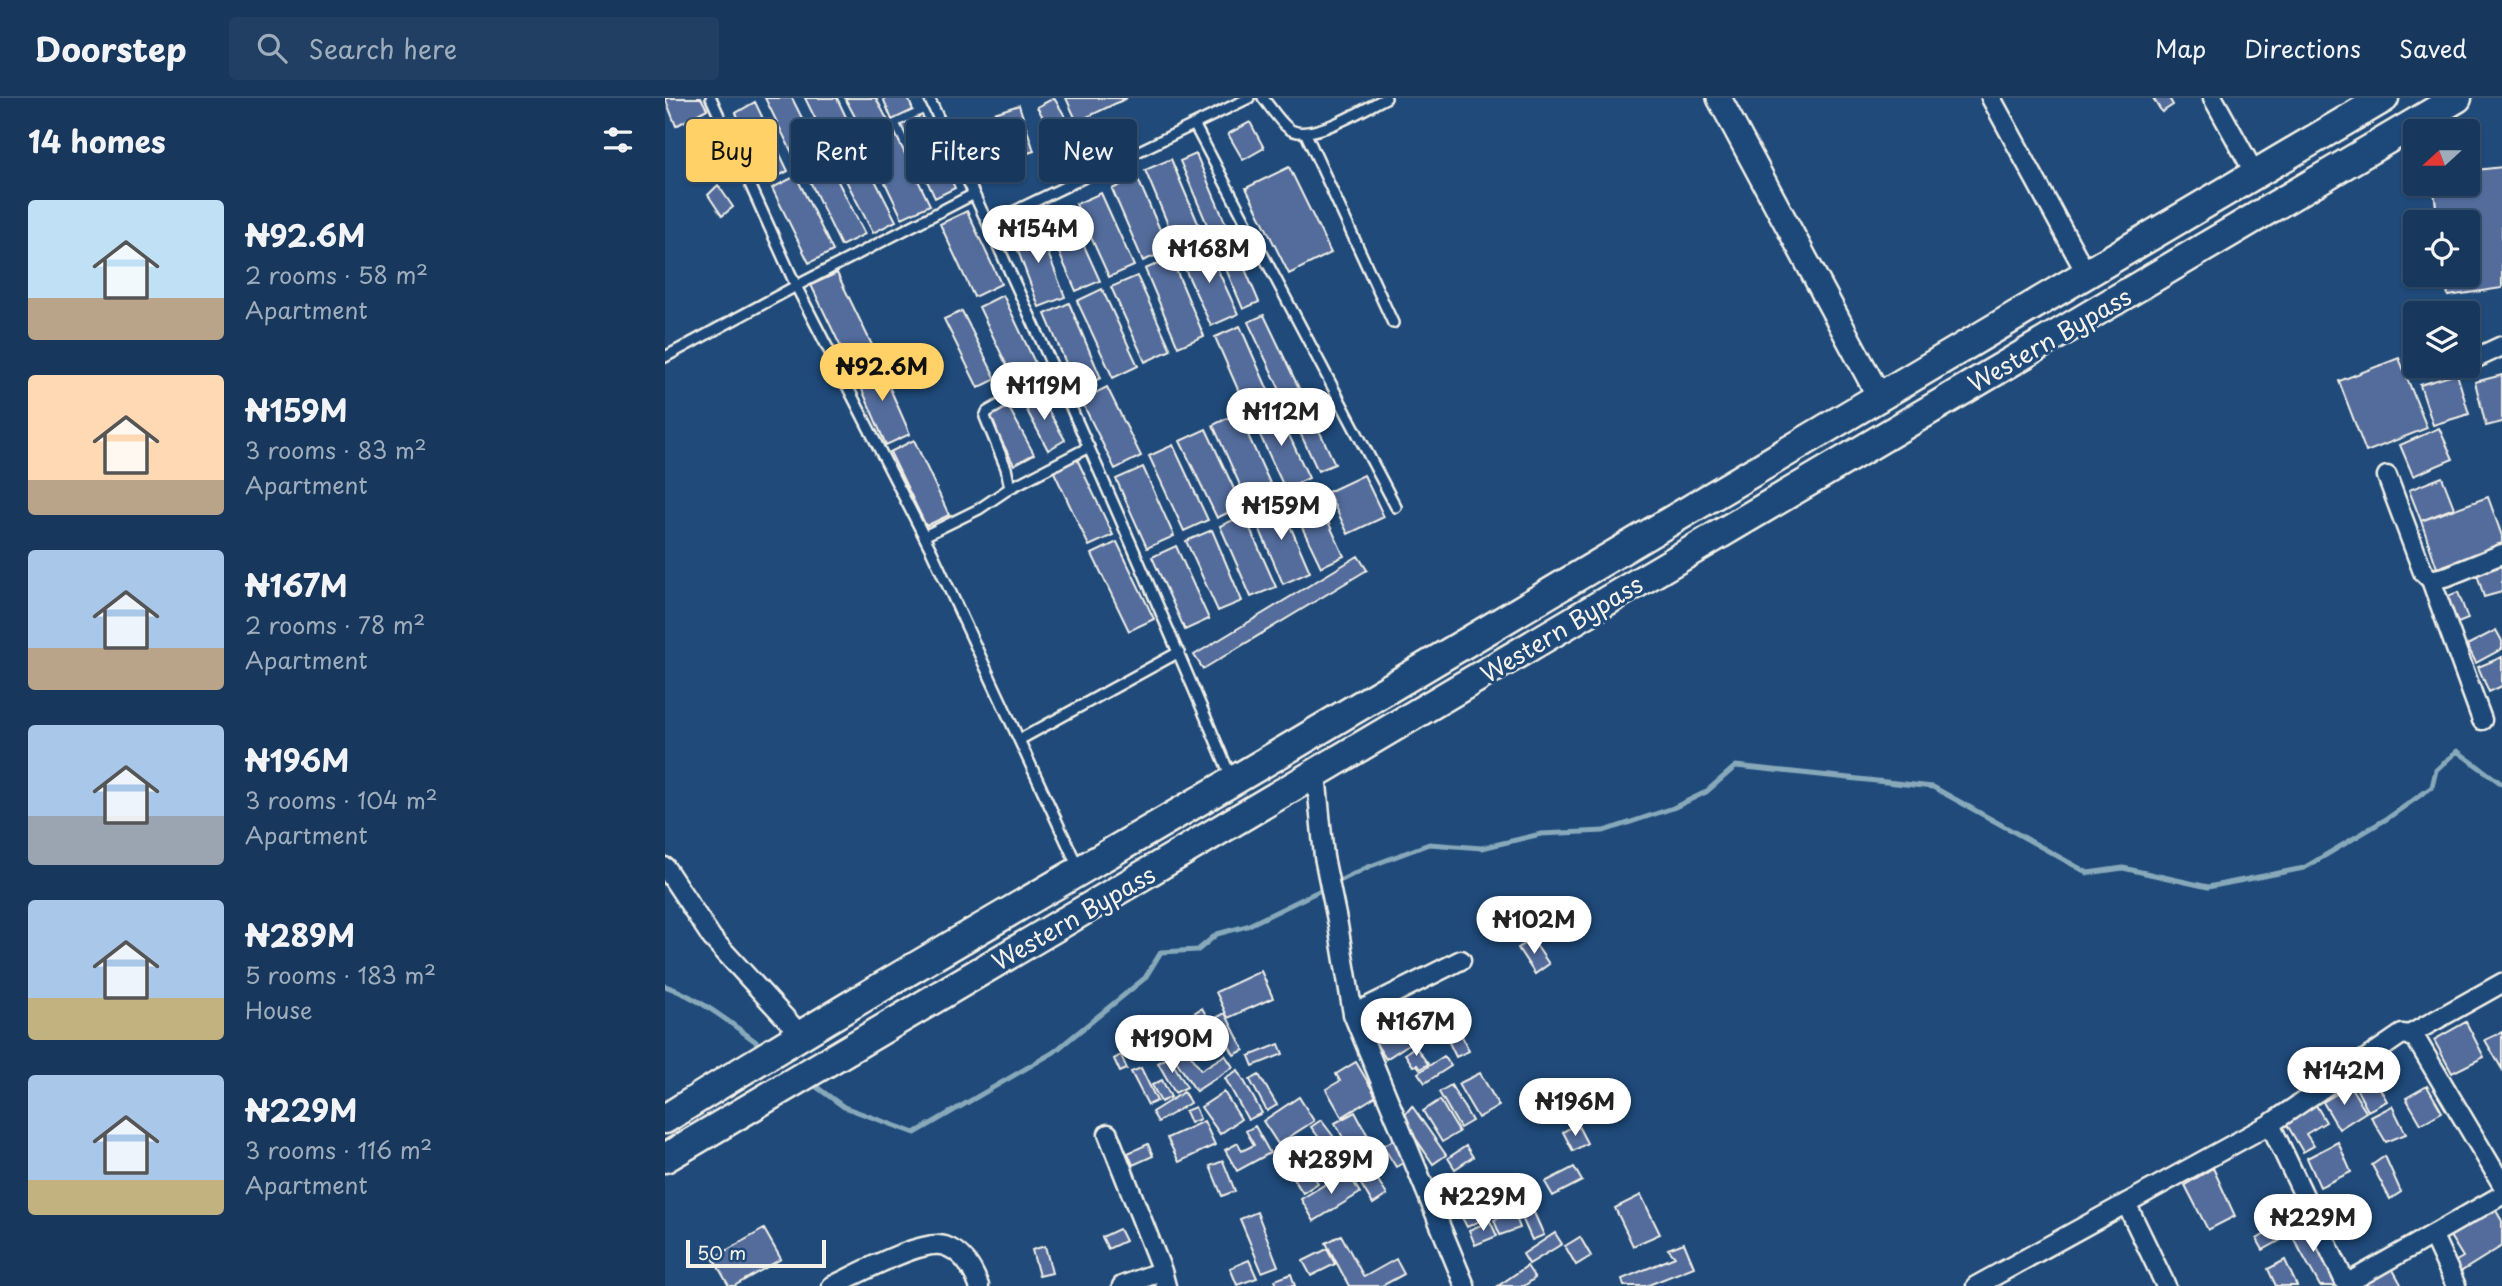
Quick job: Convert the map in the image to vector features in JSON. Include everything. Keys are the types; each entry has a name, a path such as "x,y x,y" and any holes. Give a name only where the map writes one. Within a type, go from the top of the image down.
{"main road":[{"name":"Western Bypass","path":"665,1119 756,1061 1080,872 2384,98"},
{"name":"Western Bypass","path":"665,1158 2457,98"}],"street":[{"path":"1719,98 1880,398"},
{"path":"1991,98 2086,273"},
{"path":"2213,98 2255,174"},
{"path":"2480,356 2502,345"},
{"path":"2387,476 2423,572 2431,580 2482,720"},
{"path":"2431,580 2502,554"},
{"path":"1316,773 1324,857 1353,1014 1465,1286"},
{"path":"665,867 712,938 794,1040"},
{"path":"1353,1014 1461,960"},
{"path":"2409,1035 2502,983"},
{"path":"1976,1286 2270,1124 2402,1034 2416,1039 2502,1184"},
{"path":"2270,1124 2346,1285 2502,1195"},
{"path":"1108,1134 1164,1278 1122,1286"},
{"path":"2126,1202 2167,1286"},
{"path":"2433,1236 2456,1286"},
{"path":"832,1286 914,1248 943,1245 964,1257 979,1286"}],"lane":[{"path":"711,98 796,286 924,536 1080,872"},
{"path":"929,98 1089,447 1233,781"},
{"path":"988,223 1249,98"},
{"path":"1263,98 1289,130 1306,134 1325,128 1386,98"},
{"path":"1195,125 1396,507"},
{"path":"1306,134 1393,323"},
{"path":"665,357 974,194"},
{"path":"1010,488 1006,468 985,416 987,412 1055,373"},
{"path":"924,536 979,509 1010,488 1089,447"},
{"path":"1019,740 1179,652"}],"building":[{"path":"665,98 701,98 707,109 676,126"},
{"path":"765,98 792,98 802,119 791,119 791,151 777,119"},
{"path":"805,98 837,98 847,119 815,119"},
{"path":"845,98 876,98 887,119 856,119"},
{"path":"883,98 908,98 913,110 892,119"},
{"path":"1054,98 1067,119 1044,119 1037,107"},
{"path":"1066,98 1127,98 1083,119 1076,119"},
{"path":"2153,98 2169,98 2173,105 2162,112"},
{"path":"755,102 763,119 739,119 736,113"},
{"path":"1019,105 1024,119 986,119 985,116"},
{"path":"1250,122 1264,148 1243,160 1228,134"},
{"path":"906,123 906,136 901,125"},
{"path":"1025,123 1034,151 1025,154"},
{"path":"892,130 906,156 906,182 919,182 930,205 902,218 885,182 892,182"},
{"path":"777,148 788,171 777,177"},
{"path":"1196,154 1259,302 1243,309 1180,161"},
{"path":"1171,159 1203,235 1177,246 1145,170"},
{"path":"1289,167 1331,253 1289,274 1246,188"},
{"path":"2502,167 2502,288 2448,296 2447,287 2480,287 2480,210 2436,210 2435,196 2480,196 2480,170"},
{"path":"1137,177 1169,250 1143,261 1112,189 1127,182 1137,182"},
{"path":"791,178 791,182 799,182 833,251 809,263 772,188"},
{"path":"810,182 838,182 865,234 841,246"},
{"path":"847,182 876,182 896,221 873,233"},
{"path":"928,182 952,182 955,188 935,198"},
{"path":"718,185 733,207 722,216 708,195"},
{"path":"1101,193 1134,266 1109,277 1076,204"},
{"path":"1066,206 1100,281 1076,291 1043,217"},
{"path":"967,211 1001,284 974,297 940,224"},
{"path":"1036,222 1065,297 1039,307 1011,232"},
{"path":"1206,244 1238,314 1211,326 1179,256"},
{"path":"1171,258 1204,336 1178,347 1145,269"},
{"path":"837,273 873,347 847,360 811,285"},
{"path":"1137,276 1171,350 1145,362 1111,287"},
{"path":"1102,289 1138,366 1113,378 1077,301"},
{"path":"1003,295 1038,369 1014,381 979,307"},
{"path":"1069,303 1101,378 1077,389 1045,314"},
{"path":"962,311 996,379 978,388 944,319"},
{"path":"1264,315 1335,464 1318,471 1248,322"},
{"path":"1240,326 1271,397 1246,408 1215,337"},
{"path":"2399,358 2403,378 2407,378 2427,428 2366,452 2339,381"},
{"path":"878,361 910,434 886,445 854,371"},
{"path":"2502,375 2502,422 2486,426 2475,382"},
{"path":"2444,378 2458,378 2469,414 2433,425 2420,385"},
{"path":"1107,387 1141,456 1115,469 1081,400"},
{"path":"1039,394 1065,440 1048,450 1023,403"},
{"path":"1008,406 1034,454 1014,465 989,417"},
{"path":"1276,407 1309,478 1285,489 1252,418"},
{"path":"1238,413 1274,492 1248,503 1213,425"},
{"path":"2439,428 2453,459 2413,476 2400,445"},
{"path":"1206,429 1242,506 1217,518 1180,441"},
{"path":"914,440 949,515 926,526 890,452"},
{"path":"1173,445 1208,520 1184,531 1149,456"},
{"path":"1077,459 1113,535 1089,546 1053,470"},
{"path":"1143,467 1174,536 1147,548 1116,479"},
{"path":"1364,475 1384,517 1348,534 1328,492"},
{"path":"2442,477 2454,508 2421,521 2409,490"},
{"path":"1312,487 1344,556 1321,567 1288,498"},
{"path":"2488,497 2502,536 2502,545 2437,568 2421,521"},
{"path":"1279,500 1310,572 1283,584 1252,511"},
{"path":"1244,515 1276,587 1251,597 1220,526"},
{"path":"1212,530 1242,601 1218,611 1186,541"},
{"path":"1117,542 1154,619 1129,631 1092,554"},
{"path":"1176,546 1209,619 1185,630 1152,557"},
{"path":"1358,556 1367,570 1203,669 1194,655"},
{"path":"2502,566 2502,592 2484,597 2477,574"},
{"path":"2458,592 2468,619 2453,625 2443,598"},
{"path":"2496,630 2502,641 2502,649 2476,663 2467,645"},
{"path":"2502,657 2502,686 2489,692 2478,667"},
{"path":"1532,939 1549,964 1535,974 1518,948"},
{"path":"1261,971 1273,998 1228,1018 1216,992"},
{"path":"1202,1008 1211,1024 1179,1044 1170,1028"},
{"path":"1394,1009 1415,1040 1386,1059 1366,1028"},
{"path":"1225,1013 1244,1050 1234,1055 1214,1019"},
{"path":"1453,1017 1469,1051 1456,1057 1440,1024"},
{"path":"2466,1022 2484,1057 2452,1073 2434,1040"},
{"path":"2502,1032 2502,1069 2485,1040"},
{"path":"1279,1044 1283,1054 1253,1066 1249,1056"},
{"path":"1415,1046 1428,1064 1420,1069 1417,1065 1413,1066 1405,1054"},
{"path":"1186,1048 1201,1070 1225,1055 1233,1067 1196,1091 1173,1056"},
{"path":"1121,1055 1127,1069 1120,1072 1114,1059"},
{"path":"1444,1056 1451,1066 1425,1083 1418,1073"},
{"path":"1169,1057 1187,1087 1175,1093 1158,1063"},
{"path":"1356,1062 1376,1096 1342,1117 1326,1089 1340,1081 1336,1074"},
{"path":"1141,1068 1157,1101 1148,1105 1131,1072"},
{"path":"1238,1070 1262,1113 1248,1120 1225,1078"},
{"path":"1480,1073 1499,1106 1478,1118 1458,1084"},
{"path":"1259,1075 1277,1105 1267,1111 1250,1080"},
{"path":"2373,1076 2387,1101 2368,1111 2355,1086"},
{"path":"1162,1080 1171,1097 1161,1102 1152,1085"},
{"path":"1451,1085 1472,1121 1460,1128 1439,1092"},
{"path":"2350,1086 2366,1112 2339,1129 2323,1102"},
{"path":"2427,1086 2442,1112 2421,1124 2406,1098"},
{"path":"1184,1092 1190,1103 1158,1122 1152,1112"},
{"path":"1224,1092 1241,1119 1220,1134 1201,1107"},
{"path":"1299,1097 1314,1121 1278,1144 1263,1121"},
{"path":"1440,1100 1459,1132 1442,1142 1423,1111"},
{"path":"2313,1100 2326,1122 2306,1134 2314,1146 2303,1152 2283,1118"},
{"path":"1412,1106 1446,1155 1433,1164 1402,1118"},
{"path":"2392,1106 2406,1134 2386,1142 2371,1117"},
{"path":"1195,1107 1200,1119 1190,1123 1185,1111"},
{"path":"1355,1112 1373,1145 1353,1156 1335,1123"},
{"path":"1321,1120 1349,1157 1339,1164 1311,1127"},
{"path":"1204,1121 1215,1145 1179,1162 1167,1138"},
{"path":"1577,1124 1587,1143 1573,1151 1563,1132"},
{"path":"1255,1126 1270,1153 1237,1171 1225,1150 1238,1143 1242,1151 1254,1145 1246,1131"},
{"path":"1290,1138 1318,1183 1303,1193 1274,1149"},
{"path":"1395,1139 1408,1160 1396,1167 1383,1146"},
{"path":"2338,1142 2351,1172 2320,1187 2307,1158"},
{"path":"1148,1144 1153,1156 1133,1165 1128,1153"},
{"path":"1466,1146 1473,1157 1455,1169 1448,1158"},
{"path":"2385,1156 2401,1192 2390,1199 2372,1165"},
{"path":"1223,1161 1235,1191 1222,1196 1210,1166"},
{"path":"1367,1162 1387,1195 1373,1204 1353,1171"},
{"path":"1574,1167 1582,1181 1553,1196 1545,1182"},
{"path":"2213,1168 2235,1216 2208,1230 2185,1185"},
{"path":"1347,1171 1360,1193 1314,1221 1301,1199"},
{"path":"1529,1181 1536,1197 1515,1207 1507,1190"},
{"path":"1468,1186 1484,1219 1467,1227 1450,1195"},
{"path":"1641,1195 1660,1234 1633,1246 1615,1208"},
{"path":"1531,1206 1544,1235 1532,1240 1519,1211"},
{"path":"2495,1209 2502,1221 2502,1246 2457,1274 2451,1264 2463,1257 2450,1236"},
{"path":"1257,1212 1278,1266 1262,1272 1240,1219"},
{"path":"1514,1212 1520,1228 1500,1235 1494,1220"},
{"path":"2303,1218 2340,1286 2320,1286 2287,1227"},
{"path":"1490,1221 1497,1236 1475,1245 1469,1230"},
{"path":"2281,1224 2288,1236 2263,1250 2257,1239"},
{"path":"764,1229 781,1259 734,1286 729,1286 713,1258"},
{"path":"1119,1229 1125,1241 1108,1249 1102,1237"},
{"path":"1555,1233 1562,1244 1529,1264 1523,1254"},
{"path":"1341,1235 1364,1277 1396,1259 1404,1274 1382,1286 1349,1286 1326,1243"},
{"path":"1580,1237 1591,1256 1576,1265 1565,1246"},
{"path":"1684,1243 1694,1267 1646,1286 1624,1286 1622,1279 1675,1257 1668,1249"},
{"path":"1045,1246 1052,1273 1039,1276 1032,1250"},
{"path":"1327,1249 1335,1264 1311,1276 1303,1261"},
{"path":"1249,1260 1257,1278 1237,1285 1230,1268"},
{"path":"2285,1260 2297,1286 2276,1286 2268,1269"},
{"path":"1527,1266 1535,1278 1524,1286 1498,1286"},
{"path":"2392,1268 2402,1286 2363,1286 2362,1284"},
{"path":"1291,1274 1295,1286 1277,1286 1275,1280"}],"waterway":[{"path":"811,1083 844,1107 915,1133 1054,1052 1145,978 1161,952 1198,950 1217,934 1247,926 1368,867 1429,844 1482,848 1541,834 1604,831 1673,808 1706,792 1736,766 1933,787 2088,873 2123,868 2208,887 2304,868 2388,818 2432,787 2436,770 2457,751 2502,784"},
{"path":"665,986 704,1005 764,1048"}]}
